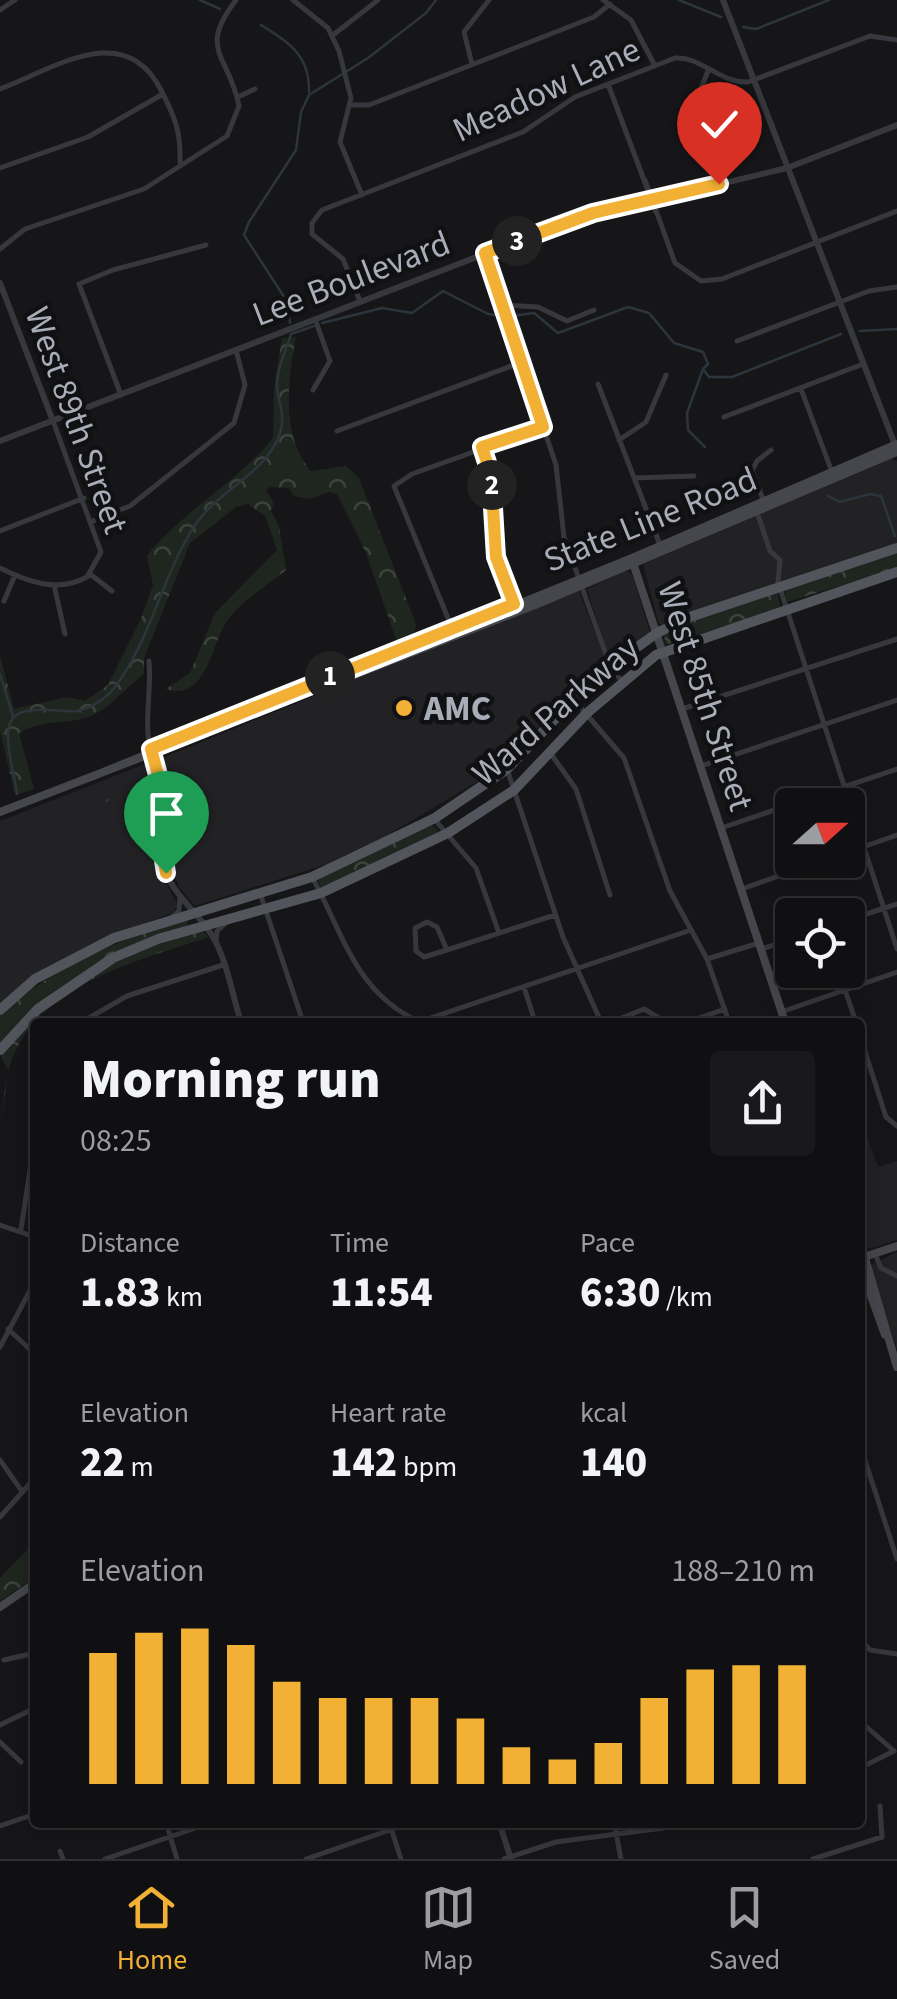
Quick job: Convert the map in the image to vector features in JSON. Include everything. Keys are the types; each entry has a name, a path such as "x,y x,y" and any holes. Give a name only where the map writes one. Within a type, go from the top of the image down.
{"main road":[{"name":"State Line Road","path":"0,812 580,583 896,448"},
{"name":"Ward Parkway","path":"0,1010 35,979 114,938 168,918 312,878 438,816 507,770 573,698 657,632 897,548"},
{"name":"West 85th Street","path":"632,561 784,1018"},
{"name":"Ward Parkway","path":"0,1050 38,1009 74,980 158,939 321,893 448,833 514,790 621,680 663,651 897,572"},
{"name":"State Line Road","path":"454,632 514,604 580,583"},
{"path":"206,928 204,916 215,906"},
{"path":"158,939 190,926 192,911"},
{"path":"865,1266 897,1246"},
{"path":"865,1273 897,1367"},
{"path":"865,1273 888,1339"},
{"path":"0,1607 30,1586"}],"street":[{"path":"0,10 15,0"},
{"path":"1,250 25,229 132,195 226,136 238,118 238,96 216,38 218,26 236,0"},
{"path":"294,0 332,36 341,60 350,105 340,142 362,195"},
{"path":"332,36 378,0"},
{"path":"472,64 464,32 489,0"},
{"path":"735,0 724,2 896,448"},
{"path":"350,105 368,105 594,17 606,2 630,20 655,66"},
{"path":"754,80 870,36 897,40"},
{"path":"0,89 92,54 112,51 132,56 150,69 180,126 180,162"},
{"name":"Meadow Lane","path":"360,301 343,260 318,243 311,228 322,210 530,129 570,99 682,57 729,81 754,80"},
{"path":"708,70 694,106 717,184"},
{"path":"608,84 676,265 692,278 714,281 897,211"},
{"path":"238,96 255,89"},
{"path":"0,168 88,137 163,94"},
{"name":"Lee Boulevard","path":"0,441 593,213 787,168 897,126"},
{"path":"120,394 80,284 113,270 206,244"},
{"path":"485,253 558,474 564,538 610,666 621,680"},
{"name":"West 89th Street","path":"0,283 93,521 101,552 90,574"},
{"path":"738,342 840,302 897,287"},
{"path":"502,305 538,308 567,321 594,310"},
{"path":"313,390 330,360 315,319"},
{"path":"93,521 130,506 234,422 244,386 236,350"},
{"path":"336,431 522,362"},
{"path":"724,417 863,364"},
{"path":"619,440 646,422 666,376"},
{"path":"598,384 662,549"},
{"path":"800,388 834,476"},
{"path":"454,632 394,486 400,479 543,427"},
{"path":"482,447 491,475 496,557 514,604"},
{"path":"771,450 756,460 752,471 759,507 770,551 780,560 776,572 780,588 844,786"},
{"path":"634,478 694,476"},
{"path":"0,531 84,498"},
{"path":"0,568 54,585 80,581 90,574 112,591"},
{"path":"4,601 15,575"},
{"path":"54,585 65,634"},
{"path":"682,709 897,638"},
{"path":"149,662 152,688 146,725 162,790 162,858 179,894 216,945 240,1018"},
{"path":"573,698 618,748 632,774 688,931 708,959 728,1018"},
{"path":"701,766 897,700"},
{"path":"551,754 576,789 610,894"},
{"path":"721,828 897,768"},
{"path":"507,770 554,914 599,1018"},
{"path":"438,816 476,868 499,933"},
{"path":"865,846 897,836"},
{"path":"865,849 897,949"},
{"path":"742,889 775,877"},
{"path":"312,878 345,950 364,979 390,1004 413,1018"},
{"path":"260,893 302,1018"},
{"path":"168,918 179,911 179,894"},
{"path":"865,914 897,904"},
{"path":"448,950 434,924 423,923 415,928 419,955 448,950 554,914"},
{"path":"216,945 216,931 227,922"},
{"path":"442,1018 688,931"},
{"path":"708,959 775,943"},
{"path":"89,1018 127,996 223,965"},
{"path":"782,1012 897,972"},
{"path":"524,988 535,1018"},
{"path":"845,990 855,1018"},
{"path":"622,1018 644,1009 659,1018"},
{"path":"700,1018 725,1010"},
{"path":"865,1052 886,1117 895,1125"},
{"path":"22,1229 30,1173"},
{"path":"0,1225 30,1234"},
{"path":"865,1267 881,1268 897,1276"},
{"path":"0,1347 30,1289"},
{"path":"8,1328 30,1349"},
{"path":"865,1459 897,1558"},
{"path":"0,1460 21,1491"},
{"path":"0,1517 30,1483"},
{"path":"865,1644 882,1655 897,1654"},
{"path":"4,1660 30,1654"},
{"path":"0,1725 30,1710"},
{"path":"865,1724 896,1751 865,1766"},
{"path":"0,1742 21,1762"},
{"path":"814,1859 882,1838 880,1806"},
{"path":"0,1826 30,1816"},
{"path":"168,1828 177,1859"},
{"path":"105,1859 196,1828"},
{"path":"306,1859 385,1828"},
{"path":"391,1828 401,1859"},
{"path":"500,1828 508,1858 556,1842 658,1828"},
{"path":"615,1828 622,1859"},
{"path":"60,1851 63,1859"}],"shaded area":[{"path":"891,459 897,461 897,545 659,625 643,564"},
{"path":"625,571 632,574 650,632 614,658 606,650 587,589"},
{"path":"578,588 606,661 492,773 384,837 324,865 195,906 179,887 169,861 165,834 169,786 162,758"},
{"path":"145,764 155,789 156,862 178,906 172,913 111,936 0,1006 0,821"},
{"path":"865,1134 878,1167 897,1161 897,1240 869,1249 865,1242"},
{"path":"897,1252 897,1349 870,1265"}],"green space":[{"path":"296,337 289,389 294,441 311,471 346,466 359,478 416,624 414,636 402,642 396,639 366,553 337,494 329,492 310,499 294,496 289,488 270,487 266,490 274,503 271,511 279,526 286,570 233,613 199,679 180,691 166,689 190,673 215,613 277,550 265,516 248,504 236,507 190,543 144,658 144,674 95,714 19,733 34,789 15,795 0,731 0,656 14,709 67,697 85,701 108,685 153,585 147,556 273,438 274,389 282,338"},
{"path":"897,551 897,568 787,602 785,589"},
{"path":"777,592 781,608 665,645 664,631"},
{"path":"432,825 440,832 322,888 318,882 322,875"},
{"path":"190,916 186,927 133,945 85,972 41,1005 0,1044 0,1014 45,980 113,945"},
{"path":"202,931 209,937 126,965 52,1006 91,976 141,951"},
{"path":"30,1025 7,1076 0,1054"},
{"path":"30,1547 30,1580 0,1601 0,1578"}],"waterway":[{"path":"200,0 220,9"},
{"path":"290,323 288,303 244,235 249,222 296,150 301,112 309,95 368,58 426,13 436,0"},
{"path":"679,0 721,17"},
{"path":"743,27 756,29 829,0"},
{"path":"261,25 281,38 302,60 309,92"},
{"path":"322,323 382,308 412,313 443,291 488,314 502,316"},
{"path":"511,316 534,313 558,333 628,307 649,313 674,343 703,352 708,364 703,369 709,377 732,377 841,334"},
{"path":"17,794 9,749 10,723 25,711 82,710 115,687 138,648 196,524 272,449 282,422 277,385 282,359 291,334 314,326"},
{"path":"860,331 897,329"},
{"path":"703,369 687,413 688,430 705,447"},
{"path":"828,496 840,502 870,494 881,496 895,536"},
{"path":"0,674 13,716"}],"place":[{"name":"AMC","path":"404,708"}],"route":[{"path":"166,873 160,836 162,790 151,749 514,604 496,557 491,475 482,447 543,427 485,253 593,213 719,184"}]}
